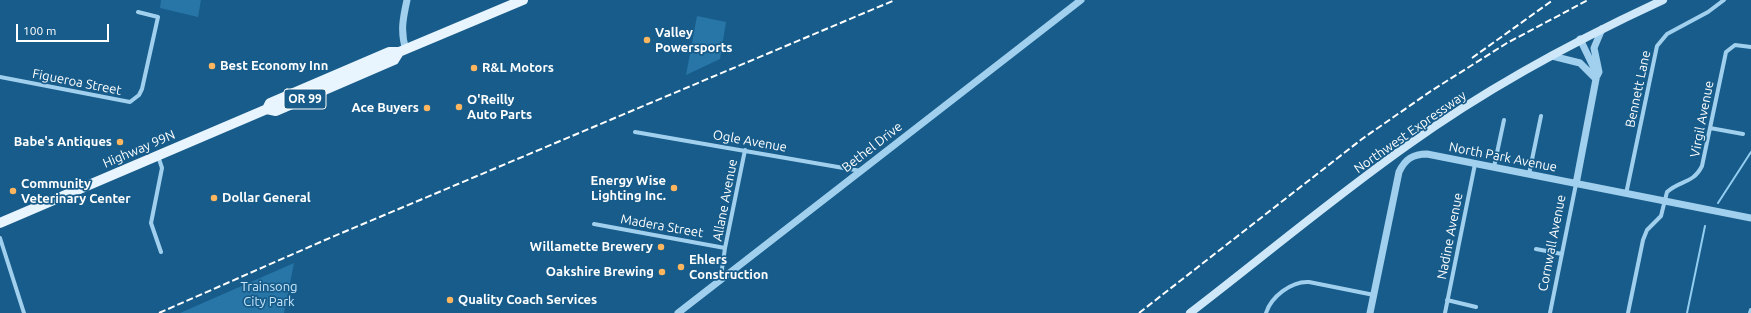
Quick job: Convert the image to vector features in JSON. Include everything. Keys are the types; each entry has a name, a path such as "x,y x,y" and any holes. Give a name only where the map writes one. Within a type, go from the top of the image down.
{"main road":[{"name":"Northwest Expressway","path":"1190,313 1409,144 1481,97 1580,39 1663,0"},
{"name":"Highway 99N","path":"0,223 267,109 270,103 389,52 403,51 518,1"}],"street":[{"path":"403,51 402,27 407,0"},
{"name":"Bethel Drive","path":"678,313 1081,0"},
{"name":"Bennett Lane","path":"1626,194 1657,46 1667,34 1708,12 1724,0"},
{"name":"Figueroa Street","path":"0,78 130,102 139,95 142,88 158,17 138,12"},
{"path":"1552,56 1580,63 1596,80 1599,72 1594,48 1602,29"},
{"name":"Cornwall Avenue","path":"1550,313 1595,90 1596,80 1593,66 1580,39"},
{"name":"Virgil Avenue","path":"1628,313 1644,236 1661,216 1669,190 1693,179 1700,171 1704,162 1724,57 1731,47 1740,45 1751,47"},
{"path":"1530,174 1541,116"},
{"path":"1494,168 1504,120"},
{"path":"1710,128 1743,134"},
{"name":"Ogle Avenue","path":"635,132 861,171"},
{"name":"Allane Avenue","path":"723,277 722,269 745,150"},
{"name":"North Park Avenue","path":"1370,313 1397,179 1404,162 1414,156 1427,154 1751,218"},
{"path":"158,155 162,168 151,224 161,252"},
{"name":"Nadine Avenue","path":"1445,313 1475,164"},
{"name":"Madera Street","path":"594,224 726,248"},
{"path":"0,238 24,313"},
{"path":"1536,249 1562,254"},
{"path":"1266,313 1273,300 1291,286 1302,282 1309,282 1374,295"},
{"path":"1447,300 1476,307"}],"green space":[{"path":"161,0 201,0 198,17 160,8"},
{"path":"697,16 726,22 720,59 686,75"},
{"name":"Trainsong City Park","path":"294,263 284,313 180,313"}],"waterway":[{"path":"1718,203 1751,152"},
{"path":"1687,313 1705,226"}],"railway":[{"path":"159,313 325,240 895,0"},
{"path":"1472,58 1553,0"},
{"path":"1139,313 1362,139 1431,91 1507,43 1588,0"}],"place":[{"name":"Valley Powersports","path":"647,40"},
{"name":"Best Economy Inn","path":"212,66"},
{"name":"R&L Motors","path":"474,68"},
{"name":"O'Reilly Auto Parts","path":"459,107"},
{"name":"Ace Buyers","path":"427,108"},
{"name":"Babe's Antiques","path":"120,142"},
{"name":"Energy Wise Lighting Inc.","path":"674,188"},
{"name":"Community Veterinary Center","path":"13,191"},
{"name":"Dollar General","path":"214,198"},
{"name":"Willamette Brewery","path":"661,247"},
{"name":"Ehlers Construction","path":"681,267"},
{"name":"Oakshire Brewing","path":"662,272"},
{"name":"Quality Coach Services","path":"450,300"}]}
